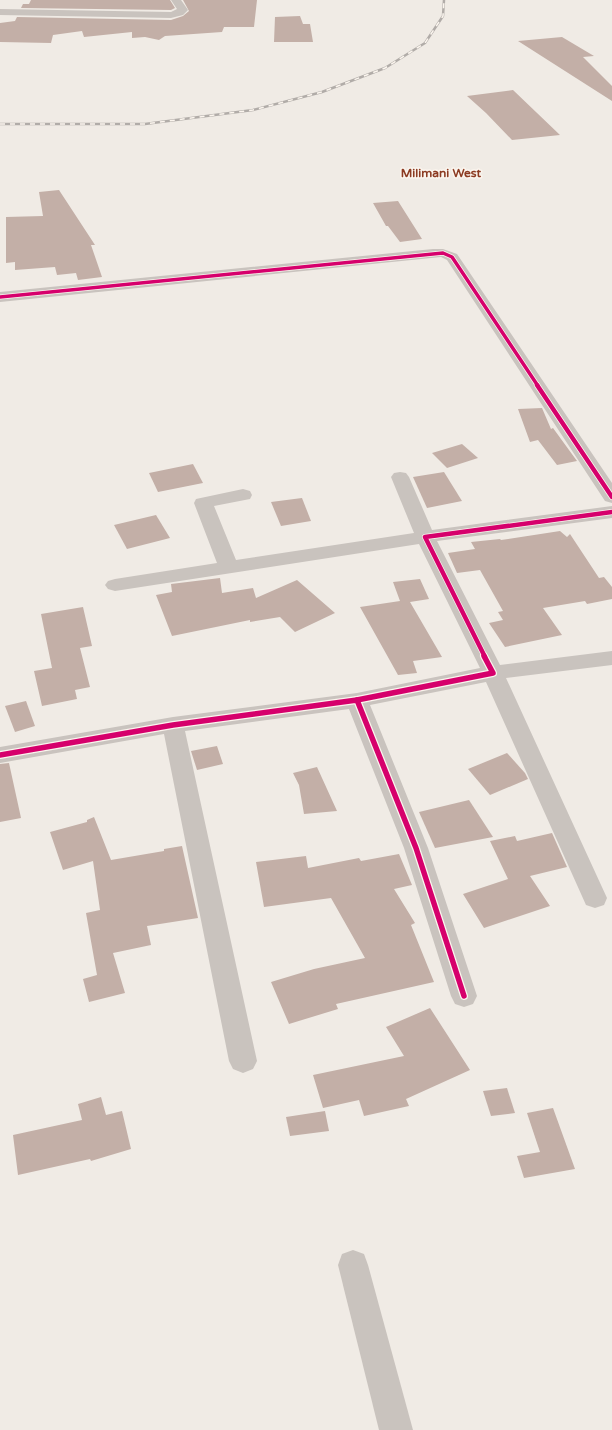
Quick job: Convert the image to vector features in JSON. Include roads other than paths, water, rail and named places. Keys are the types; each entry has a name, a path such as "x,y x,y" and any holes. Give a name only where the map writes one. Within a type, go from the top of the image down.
{"street":[{"path":"0,12 171,15 179,13 183,10 176,0"},
{"path":"0,297 433,252 443,253 452,257 612,497"},
{"path":"400,477 425,537 493,673 594,898"},
{"path":"229,568 203,503 243,495"},
{"path":"115,585 425,537 612,512"},
{"path":"0,755 173,726 357,700 493,673 612,658"},
{"path":"357,700 416,848 464,996"},
{"path":"173,726 243,1061"},
{"path":"353,1265 396,1430"}],"railway":[{"path":"0,124 145,124 253,110 322,92 385,68 425,43 443,16 444,0"}],"district":[{"name":"Milimani West","path":"441,173"}]}
